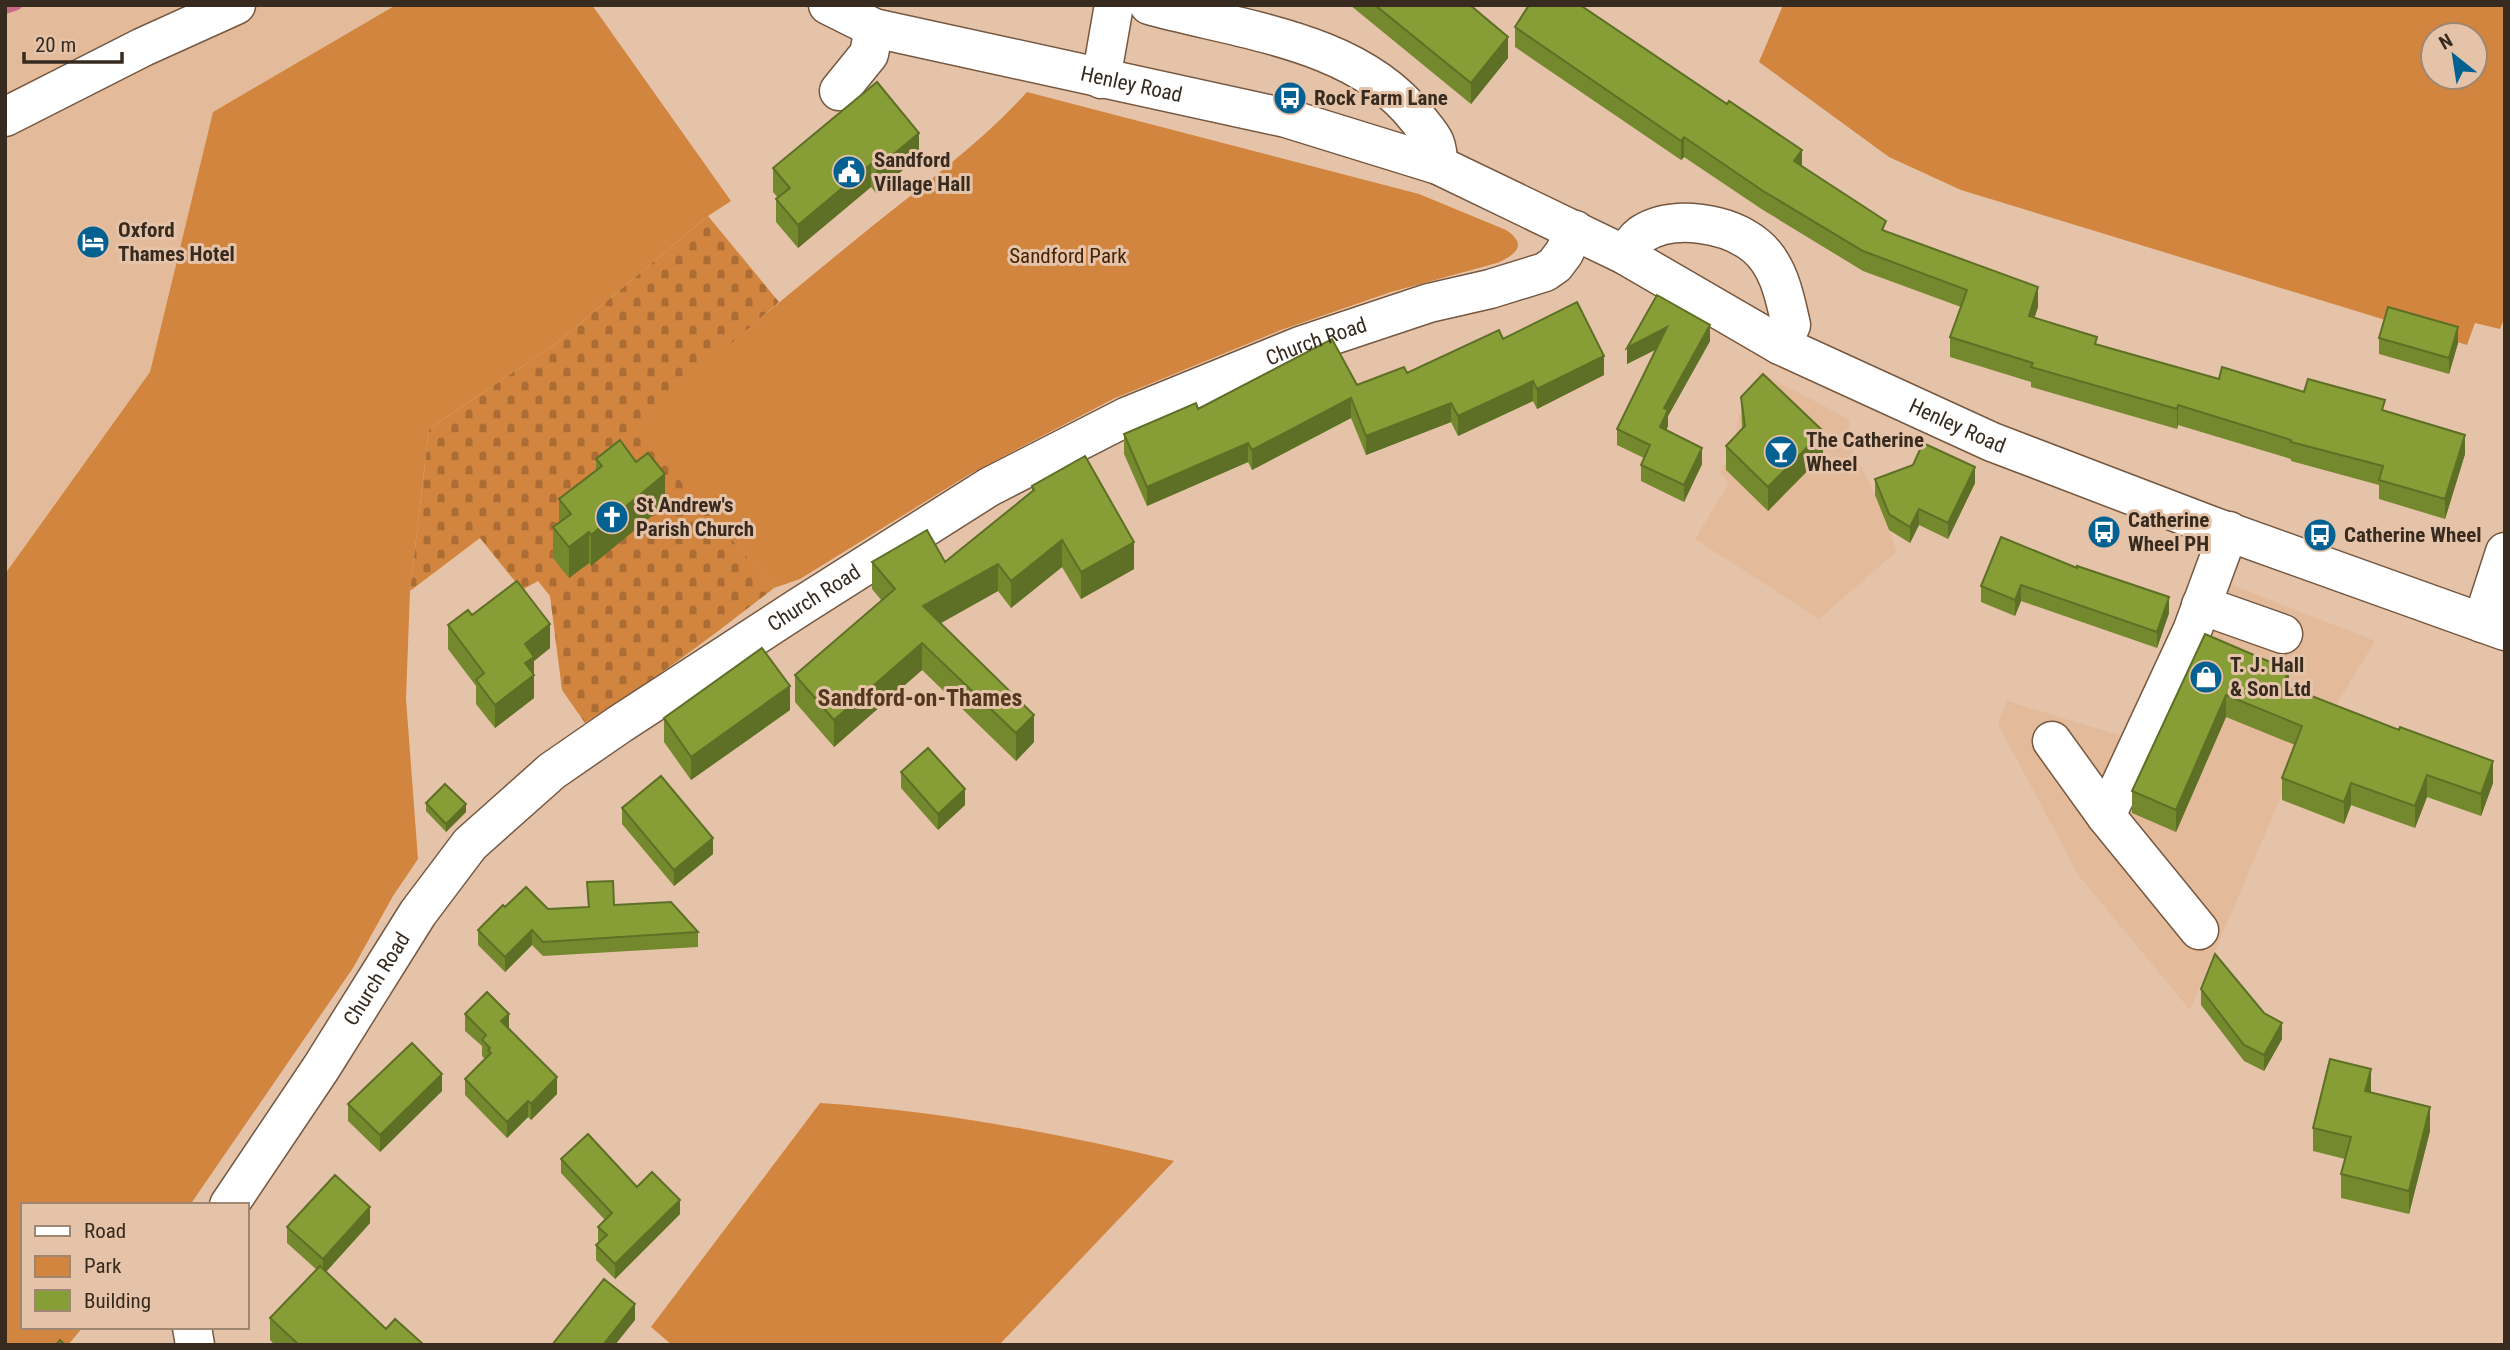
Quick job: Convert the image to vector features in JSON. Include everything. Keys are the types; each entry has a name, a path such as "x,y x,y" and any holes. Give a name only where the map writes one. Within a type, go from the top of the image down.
{"street":[{"path":"5,117 143,47 236,5"},
{"name":"Henley Road","path":"828,5 874,28 1286,118 1438,165 1625,255 1780,345 1992,442 2493,627"},
{"path":"1101,79 1114,5"},
{"path":"1149,5 1288,39 1368,72 1404,102 1438,145 1438,165"},
{"path":"839,91 869,54 874,28"},
{"path":"1625,255 1643,233 1678,222 1706,225 1731,232 1757,247 1774,269 1791,325 1780,345"},
{"name":"Church Road","path":"230,1203 321,1068 418,913 470,844 552,771 787,615 989,487 1128,416 1300,346 1429,303 1490,289 1545,272 1555,265 1564,253 1575,230"},
{"path":"2106,816 2192,631 2229,531"},
{"path":"2493,627 2505,552"},
{"path":"2201,606 2283,634"},
{"path":"2052,741 2106,816 2199,930"}],"shaded area":[{"name":"Oxford Thames Hotel","path":"5,5 396,5 213,112 150,372 5,574"},
{"path":"1759,372 1849,419 1851,447 1875,495 1897,551 1819,619 1695,539 1729,483 1720,473 1735,444 1739,414 1761,390"},
{"path":"2195,570 2375,641 2336,705 2316,714 2190,1010 2079,876 1998,724 2007,701 2135,740"}],"green space":[{"path":"396,5 592,5 731,201 708,216 558,342 429,429 410,591 406,699 418,859 393,896 353,968 191,1203 21,1203 21,1329 81,1329 68,1345 5,1345 5,574 150,372 213,112"},
{"path":"1783,5 2505,5 2505,316 2500,329 2475,323 2467,345 1961,190 1889,157 1759,62"},
{"name":"Sandford Park","path":"1027,92 1419,194 1506,230 1517,240 1517,249 1497,263 1391,292 1281,330 1113,399 970,474 800,579 774,588 633,428 780,302 971,146"},
{"path":"708,216 779,302 634,428 774,588 682,658 585,723 562,690 550,596 538,581 522,590 480,538 410,591 429,429 558,342"},
{"path":"820,1103 998,1124 1174,1161 999,1345 672,1345 651,1327"}],"building":[{"path":"1375,5 1470,5 1508,37 1471,83"},
{"path":"1529,5 1580,5 1727,104 1729,101 1802,150 1794,161 1886,221 1882,230 2038,287 2029,316 2097,337 2095,344 2219,379 2222,367 2304,392 2308,379 2385,400 2382,410 2465,435 2445,499 2379,480 2383,466 2291,442 2178,405 2177,409 2031,367 2033,363 1950,337 1967,290 1863,251 1763,191 1684,137 1681,141 1515,27"},
{"name":"Sandford Village Hall","path":"877,82 919,133 876,169 871,164 798,225 776,199 790,188 773,168"},
{"path":"1657,295 1710,325 1664,408 1668,410 1660,427 1702,448 1684,485 1641,465 1650,445 1617,429 1667,327 1627,348"},
{"path":"1577,302 1604,356 1537,389 1533,381 1458,416 1451,403 1366,436 1351,398 1252,450 1248,443 1147,487 1124,434 1196,403 1198,409 1332,339 1357,385 1404,367 1407,373 1499,330 1503,339"},
{"path":"2388,307 2458,327 2449,358 2379,338"},
{"name":"The Catherine Wheel","path":"1763,374 1823,431 1768,487 1726,446 1745,426 1741,397"},
{"path":"620,440 636,462 648,453 665,474 591,535 589,532 569,547 553,527 571,514 559,499 602,466 596,459"},
{"path":"1923,443 1975,467 1948,523 1919,509 1910,527 1889,514 1875,479 1913,465"},
{"path":"1085,456 1134,542 1081,572 1062,540 1011,581 998,564 923,606 1034,715 1016,733 922,643 834,720 795,675 895,589 872,562 927,530 945,562 1034,490 1032,486"},
{"path":"2001,537 2077,568 2169,597 2157,632 2021,585 2015,600 1981,586"},
{"path":"517,581 550,624 525,644 534,657 525,663 534,675 495,705 476,680 484,673 448,625 468,610 472,615"},
{"path":"2205,634 2289,670 2283,685 2399,730 2400,727 2493,761 2481,794 2427,775 2415,806 2351,783 2344,802 2282,778 2302,726 2226,695 2176,810 2132,791"},
{"path":"762,648 790,686 691,757 664,718"},
{"path":"928,748 965,789 938,814 901,772"},
{"path":"661,776 713,838 674,870 622,808"},
{"path":"445,784 466,804 446,824 426,803"},
{"path":"613,881 614,905 671,902 698,932 543,942 532,930 505,957 478,930 526,887 548,909 589,907 587,882"},
{"path":"2215,954 2264,1013 2282,1023 2264,1055 2244,1045 2201,989"},
{"path":"487,992 509,1014 501,1021 557,1077 531,1104 528,1101 507,1122 465,1079 491,1053 482,1040 486,1035 465,1014"},
{"path":"412,1043 442,1074 380,1135 348,1104"},
{"path":"2330,1059 2371,1069 2365,1091 2430,1107 2409,1191 2341,1174 2351,1137 2313,1128"},
{"path":"588,1134 637,1187 652,1172 680,1200 615,1264 596,1245 607,1235 598,1227 612,1213 561,1159"},
{"path":"335,1175 370,1207 323,1259 287,1227"},
{"path":"320,1266 386,1329 395,1319 424,1345 299,1345 270,1318"},
{"path":"604,1279 635,1304 603,1345 552,1345"}],"waterway":[{"path":"5,9 17,5"}],"place":[{"name":"Rock Farm Lane","path":"1290,98"},
{"name":"Sandford Village Hall","path":"849,172"},
{"name":"Oxford Thames Hotel","path":"93,242"},
{"name":"The Catherine Wheel","path":"1781,452"},
{"name":"St Andrew's Parish Church","path":"612,517"},
{"name":"Catherine Wheel PH","path":"2104,532"},
{"name":"Catherine Wheel","path":"2320,535"},
{"name":"T. J. Hall & Son Ltd","path":"2206,677"}],"district":[{"name":"Sandford-on-Thames","path":"920,698"}]}
